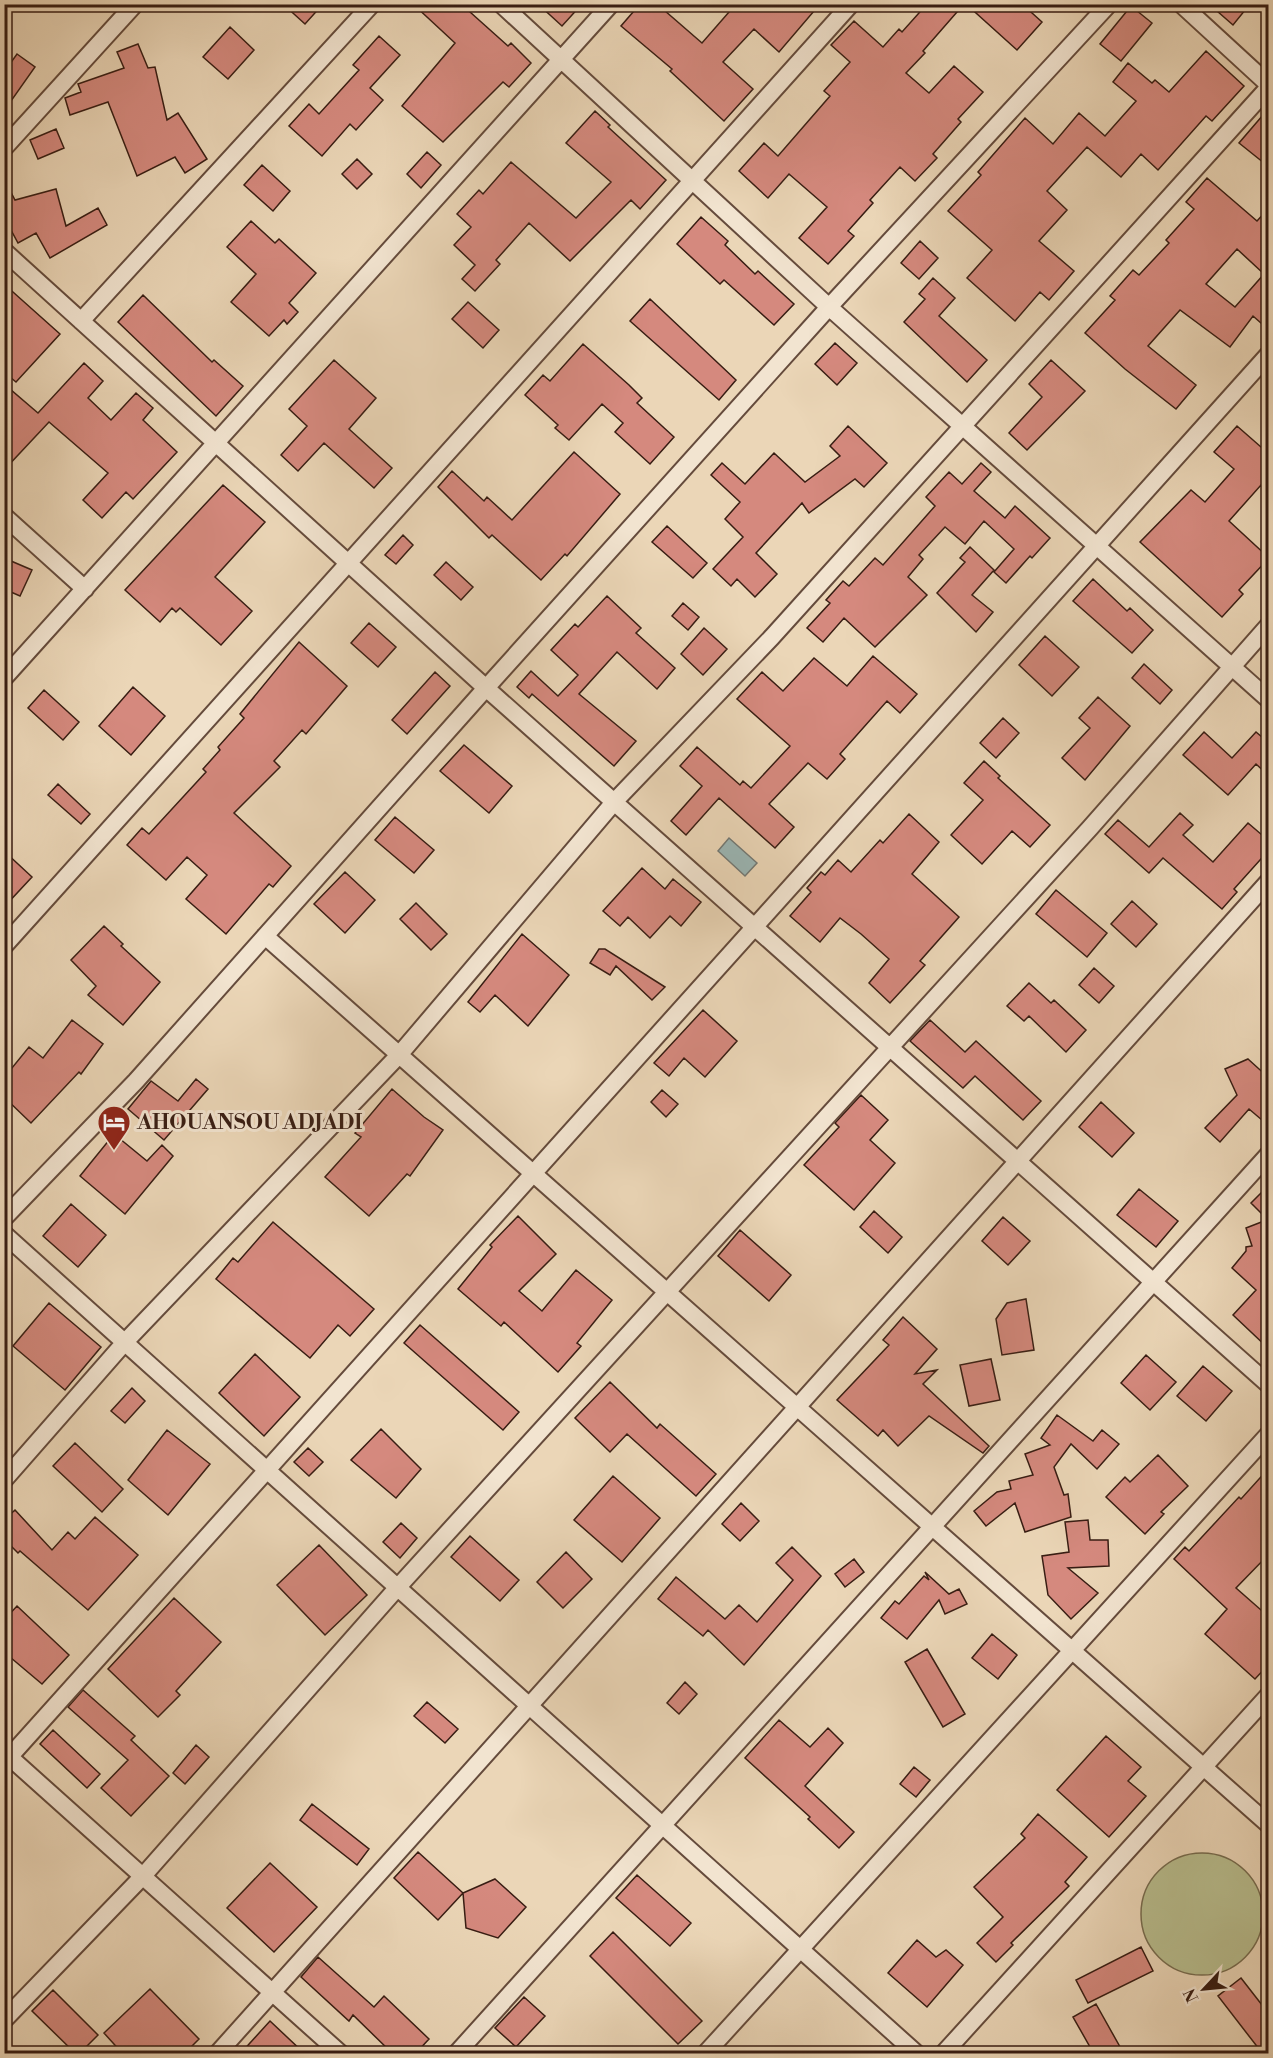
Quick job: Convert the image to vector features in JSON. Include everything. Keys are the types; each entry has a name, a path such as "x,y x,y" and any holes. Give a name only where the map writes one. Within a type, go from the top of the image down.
{"street":[{"path":"4,148 135,4"},
{"path":"81,321 372,4"},
{"path":"501,4 829,307 1269,699"},
{"path":"4,678 611,4"},
{"path":"4,946 851,4"},
{"path":"4,1218 136,1081 829,307 1109,4"},
{"path":"1181,4 1269,84"},
{"path":"4,1480 125,1342 399,1055 615,801 772,637 1269,88"},
{"path":"4,251 486,688 1269,1384"},
{"path":"341,2054 143,1876 6,1757 268,1470 1269,355"},
{"path":"4,516 85,589"},
{"path":"4,2020 143,1876 398,1587 891,1047 1269,626"},
{"path":"217,2054 1269,882"},
{"path":"265,936 1269,1824"},
{"path":"456,2054 1269,1155"},
{"path":"4,1234 917,2054"},
{"path":"705,2054 1269,1434"},
{"path":"943,2054 1269,1696"}],"green space":[{"path":"1202,1853 1225,1858 1236,1863 1245,1871 1253,1880 1258,1891 1263,1914 1258,1937 1253,1948 1245,1957 1236,1965 1225,1970 1202,1975 1179,1970 1168,1965 1159,1957 1151,1948 1146,1937 1141,1914 1146,1891 1151,1880 1159,1871 1168,1863 1179,1858"}],"water":[{"path":"729,838 757,863 745,876 718,851"}],"building":[{"path":"283,4 323,4 305,24"},
{"path":"413,4 477,4 470,12 508,46 511,43 531,63 509,87 503,82 443,142 402,106 455,43"},
{"path":"538,4 582,4 562,26"},
{"path":"640,4 657,4 702,43 736,4 820,4 779,52 754,29 723,62 753,89 724,121 670,71 672,69 621,26"},
{"path":"927,4 964,4 906,73 929,93 954,66 983,92 958,119 961,122 933,154 937,158 915,181 900,167 870,200 873,203 848,231 854,236 828,264 799,238 827,207 789,174 768,198 739,171 764,143 778,156 830,96 824,91 850,62 831,45 854,21 883,47 899,29 902,32"},
{"path":"966,4 1022,4 1042,22 1017,50"},
{"path":"1209,4 1250,4 1233,25"},
{"path":"1131,6 1152,23 1121,61 1100,44"},
{"path":"230,27 254,50 228,79 203,57"},
{"path":"379,36 400,55 370,88 383,100 356,130 350,124 322,156 289,126 309,104 319,114 359,70 353,65"},
{"path":"138,44 148,68 155,67 167,120 178,113 207,159 185,173 175,157 137,176 108,102 70,115 65,98 81,92 78,84 124,68 117,52"},
{"path":"1206,51 1244,86 1212,121 1206,116 1158,170 1141,154 1121,177 1087,147 1047,191 1067,210 1039,241 1074,271 1049,300 1040,292 1015,321 967,278 992,250 948,211 981,175 978,172 1025,118 1053,144 1079,113 1105,136 1136,101 1113,82 1128,63 1152,83 1155,80 1169,92"},
{"path":"17,54 35,67 4,111 4,72"},
{"path":"1269,108 1269,167 1239,143"},
{"path":"595,111 610,125 608,127 666,180 640,209 631,200 570,261 529,223 496,260 500,264 475,291 462,279 475,265 454,245 471,227 457,214 479,190 483,194 511,162 576,218 611,182 566,143"},
{"path":"56,129 64,148 38,159 30,140"},
{"path":"427,152 441,165 421,188 407,174"},
{"path":"357,159 372,174 357,189 342,174"},
{"path":"262,165 290,191 273,211 244,185"},
{"path":"1207,178 1257,221 1269,208 1269,330 1253,316 1230,347 1180,310 1148,346 1196,385 1176,409 1125,369 1085,333 1115,300 1110,296 1133,270 1139,275 1169,243 1166,240 1194,209 1186,202","holes":["1237,249 1264,274 1235,307 1206,284"]},
{"path":"4,179 15,200 56,189 66,226 98,208 107,225 50,258 36,233 18,243 4,217"},
{"path":"701,217 728,241 725,245 755,274 758,271 794,304 774,325 724,280 720,284 677,244"},
{"path":"251,221 275,243 279,239 316,273 289,303 298,312 287,324 284,320 269,336 231,302 256,274 227,247"},
{"path":"920,241 938,258 919,279 901,263"},
{"path":"933,278 955,298 939,316 987,360 967,382 904,322 925,299 919,294"},
{"path":"4,284 60,334 16,382 4,372"},
{"path":"143,295 212,362 214,360 243,386 216,416 118,322"},
{"path":"650,299 736,380 719,400 630,321"},
{"path":"468,302 499,330 483,348 452,319"},
{"path":"835,343 857,363 837,385 815,364"},
{"path":"583,344 642,398 637,403 674,437 650,464 615,432 623,423 602,404 569,440 555,428 558,425 525,395 543,375 550,381"},
{"path":"334,360 376,398 349,429 392,468 374,488 324,443 298,471 281,455 307,426 289,409"},
{"path":"1051,360 1085,391 1027,450 1009,433 1042,397 1029,384"},
{"path":"84,363 103,381 88,398 111,420 136,393 153,408 143,420 177,452 133,499 126,492 102,518 83,500 108,473 49,422 4,470 4,384 38,413"},
{"path":"848,426 887,463 864,487 855,479 809,513 802,503 756,553 777,574 755,597 737,579 731,586 713,569 743,537 725,519 740,502 711,475 722,463 745,484 774,453 805,482 840,456 830,446"},
{"path":"1237,426 1269,454 1269,492 1261,485 1229,521 1269,558 1239,590 1243,594 1222,617 1140,542 1191,490 1205,502 1234,469 1214,452"},
{"path":"574,452 620,494 567,556 565,554 541,580 492,535 489,538 438,487 452,471 484,501 487,497 512,520"},
{"path":"981,463 991,472 974,491 1005,518 1015,506 1050,538 1006,583 994,572 1014,549 984,521 965,544 945,527 919,555 923,559 908,577 927,595 875,647 844,618 823,642 807,628 830,603 826,600 843,581 849,586 875,558 883,565 935,506 926,497 949,472 962,484"},
{"path":"223,485 265,522 215,577 252,611 221,645 180,608 176,612 172,608 160,622 125,590"},
{"path":"667,526 707,563 693,578 652,542"},
{"path":"403,535 413,545 396,564 385,555"},
{"path":"970,547 994,570 972,595 993,612 976,632 937,593 965,562 960,558"},
{"path":"4,558 32,570 20,596 4,589"},
{"path":"446,562 473,587 461,600 434,575"},
{"path":"1093,579 1127,611 1130,608 1153,630 1132,653 1073,601"},
{"path":"607,596 641,628 636,633 675,668 657,689 617,652 579,694 636,741 614,766 532,694 529,698 517,687 531,671 558,696 578,675 551,650 575,624 578,627"},
{"path":"683,603 699,617 688,630 672,616"},
{"path":"369,623 396,647 378,667 351,643"},
{"path":"704,628 727,649 703,675 681,654"},
{"path":"1045,636 1079,667 1052,696 1019,665"},
{"path":"299,642 347,686 306,734 302,730 274,761 280,767 234,813 291,866 273,887 269,884 226,934 186,899 207,875 187,857 166,880 127,845 142,828 149,834 206,772 203,769 220,750 218,747 244,718 240,714"},
{"path":"873,656 917,694 900,713 887,701 840,754 845,759 827,779 808,763 769,804 794,827 775,848 719,798 686,835 671,821 702,786 680,766 697,747 740,785 743,781 751,788 790,746 737,699 762,672 783,691 814,658 847,686"},
{"path":"1144,664 1172,690 1160,704 1132,678"},
{"path":"435,672 450,686 407,734 392,720"},
{"path":"133,687 165,716 131,755 99,726"},
{"path":"44,690 79,722 63,740 28,708"},
{"path":"1098,697 1130,726 1085,780 1062,758 1090,728 1079,718"},
{"path":"1003,718 1019,733 996,758 980,743"},
{"path":"1204,732 1232,758 1256,732 1269,743 1269,776 1256,764 1228,795 1183,755"},
{"path":"464,745 512,786 489,813 440,771"},
{"path":"984,761 1000,776 998,778 1050,825 1030,847 1012,831 982,864 951,835 983,800 964,783"},
{"path":"58,784 90,814 81,824 48,795"},
{"path":"1180,813 1193,825 1183,835 1213,862 1248,823 1269,841 1269,850 1234,889 1237,892 1222,909 1163,858 1149,873 1105,834 1118,820 1149,847"},
{"path":"909,814 939,842 912,874 959,917 920,961 925,965 890,1003 869,983 889,959 861,934 840,918 820,942 790,916 811,892 807,888 821,872 825,875 838,860 851,872 880,840 883,843"},
{"path":"395,817 434,850 414,873 375,840"},
{"path":"4,851 32,877 4,907"},
{"path":"642,868 665,889 673,879 701,902 681,926 670,916 650,938 628,917 620,926 603,911"},
{"path":"345,872 375,900 345,933 314,904"},
{"path":"1056,890 1107,933 1087,957 1036,914"},
{"path":"1132,901 1157,924 1136,947 1111,924"},
{"path":"416,903 447,934 431,950 400,919"},
{"path":"104,926 123,944 121,946 160,982 123,1025 88,995 96,986 71,960"},
{"path":"522,934 569,975 528,1026 495,995 480,1012 468,1002"},
{"path":"599,949 605,949 665,987 652,1000 616,966 610,975 590,963"},
{"path":"1094,968 1114,986 1099,1003 1079,985"},
{"path":"1029,983 1051,1003 1054,1000 1086,1030 1066,1052 1029,1016 1024,1021 1007,1006"},
{"path":"703,1010 737,1041 705,1077 684,1058 669,1076 654,1063"},
{"path":"72,1020 103,1044 81,1074 79,1072 31,1123 4,1097 4,1061 12,1068 29,1047 43,1058"},
{"path":"930,1020 965,1052 976,1041 1041,1101 1023,1120 975,1076 963,1088 910,1041"},
{"path":"1248,1059 1269,1078 1269,1126 1249,1109 1220,1142 1205,1128 1237,1095 1225,1069"},
{"path":"196,1079 208,1089 164,1140 128,1109 151,1081 178,1101"},
{"path":"392,1089 443,1130 410,1176 407,1174 369,1216 325,1177 361,1137 355,1133"},
{"path":"662,1090 678,1104 666,1117 651,1102"},
{"path":"861,1095 888,1120 870,1140 895,1163 854,1210 804,1165 839,1127 835,1123"},
{"path":"1101,1102 1134,1133 1112,1157 1079,1127"},
{"path":"114,1134 147,1161 162,1145 173,1156 125,1214 80,1176"},
{"path":"1269,1185 1269,1207 1262,1214 1251,1203"},
{"path":"1139,1189 1178,1221 1156,1247 1117,1215"},
{"path":"71,1204 106,1235 78,1267 43,1236"},
{"path":"874,1211 902,1237 888,1253 860,1227"},
{"path":"518,1216 556,1254 519,1291 542,1311 576,1270 612,1300 577,1343 581,1346 558,1372 504,1322 501,1326 458,1289 492,1247 490,1245"},
{"path":"1003,1217 1030,1241 1008,1265 982,1241"},
{"path":"1264,1221 1269,1232 1269,1349 1233,1315 1256,1290 1232,1268 1246,1251 1246,1247 1252,1246 1246,1228"},
{"path":"273,1222 374,1309 350,1336 338,1325 310,1358 216,1279 233,1258 238,1262"},
{"path":"740,1230 791,1275 769,1301 718,1256"},
{"path":"1026,1299 1034,1350 1002,1355 996,1319 1007,1303"},
{"path":"49,1303 101,1347 65,1390 13,1346"},
{"path":"903,1317 937,1349 915,1374 937,1370 923,1384 989,1446 983,1453 929,1416 898,1446 883,1430 878,1436 837,1400 889,1345 883,1340"},
{"path":"420,1325 519,1412 503,1430 404,1343"},
{"path":"255,1354 300,1397 264,1436 219,1393"},
{"path":"1146,1355 1176,1382 1150,1410 1121,1383"},
{"path":"991,1359 1000,1400 969,1406 960,1365"},
{"path":"1203,1366 1232,1391 1206,1421 1177,1396"},
{"path":"610,1382 657,1428 660,1424 716,1474 696,1496 627,1434 610,1452 575,1418"},
{"path":"132,1388 145,1401 125,1423 111,1411"},
{"path":"1057,1415 1093,1441 1102,1430 1119,1444 1097,1469 1071,1444 1054,1467 1064,1495 1068,1494 1071,1517 1025,1532 1015,1503 986,1526 974,1511 997,1492 1011,1489 1009,1481 1033,1475 1025,1454 1050,1445 1041,1438"},
{"path":"381,1429 421,1469 396,1498 351,1460"},
{"path":"167,1430 210,1464 168,1515 128,1480"},
{"path":"75,1443 123,1489 102,1512 53,1466"},
{"path":"308,1448 323,1462 309,1476 294,1462"},
{"path":"1158,1455 1188,1486 1161,1512 1164,1514 1145,1534 1106,1497 1125,1477 1130,1482"},
{"path":"1269,1468 1269,1554 1236,1588 1269,1617 1269,1664 1255,1679 1205,1634 1227,1609 1174,1559 1185,1547 1189,1551"},
{"path":"613,1476 660,1518 622,1562 574,1520"},
{"path":"741,1503 759,1521 740,1541 722,1524"},
{"path":"15,1510 52,1550 68,1532 75,1539 95,1517 138,1555 88,1610 4,1539 4,1520"},
{"path":"1088,1520 1090,1540 1108,1540 1109,1566 1068,1568 1098,1593 1071,1619 1048,1595 1042,1556 1069,1552 1065,1522"},
{"path":"401,1523 417,1538 400,1558 383,1542"},
{"path":"470,1536 519,1580 500,1601 451,1557"},
{"path":"319,1545 367,1595 325,1635 277,1585"},
{"path":"792,1547 821,1576 744,1665 708,1630 703,1636 658,1599 676,1577 725,1619 739,1605 757,1622 793,1580 776,1563"},
{"path":"566,1552 592,1579 563,1608 537,1582"},
{"path":"854,1559 864,1572 845,1587 835,1574"},
{"path":"925,1572 949,1594 959,1589 967,1604 945,1614 939,1600 907,1639 881,1618 895,1601 899,1604 924,1576 929,1580"},
{"path":"174,1598 221,1642 176,1691 180,1695 158,1717 108,1669"},
{"path":"17,1606 69,1655 42,1684 4,1652 4,1620"},
{"path":"992,1634 1017,1655 998,1679 972,1658"},
{"path":"927,1649 965,1714 943,1727 905,1662"},
{"path":"685,1682 697,1694 679,1714 667,1703"},
{"path":"83,1690 135,1736 131,1740 169,1776 131,1816 101,1788 128,1760 68,1707"},
{"path":"427,1702 458,1729 445,1743 414,1716"},
{"path":"779,1720 810,1747 828,1728 843,1743 805,1786 854,1832 839,1848 808,1819 810,1817 745,1758"},
{"path":"53,1730 100,1774 87,1788 40,1744"},
{"path":"1106,1736 1141,1767 1128,1781 1146,1796 1109,1837 1057,1790"},
{"path":"196,1745 209,1757 185,1784 173,1773"},
{"path":"914,1767 930,1780 916,1797 900,1784"},
{"path":"312,1804 369,1849 357,1865 300,1820"},
{"path":"1038,1814 1087,1857 1065,1882 1069,1886 1011,1943 1013,1945 996,1962 977,1943 1003,1917 974,1887 1025,1838 1021,1834"},
{"path":"418,1852 463,1893 438,1920 394,1878"},
{"path":"270,1863 317,1907 274,1952 227,1908"},
{"path":"637,1875 691,1923 670,1946 616,1898"},
{"path":"495,1879 526,1907 498,1938 466,1928 463,1893"},
{"path":"613,1932 702,2021 678,2044 590,1956"},
{"path":"917,1940 936,1957 946,1950 963,1965 927,2007 888,1973"},
{"path":"1141,1947 1153,1971 1088,2003 1076,1980"},
{"path":"318,1957 374,2007 384,1996 429,2039 415,2054 393,2054 353,2015 349,2021 301,1977"},
{"path":"1241,1978 1269,2014 1269,2042 1259,2049 1218,1996"},
{"path":"150,1989 199,2039 184,2054 123,2054 104,2033"},
{"path":"53,1990 98,2035 79,2054 76,2054 32,2011"},
{"path":"524,1997 545,2016 516,2047 495,2028"},
{"path":"1096,2004 1124,2054 1094,2054 1073,2017"},
{"path":"270,2021 305,2054 240,2054"}],"place":[{"name":"AHOUANSOU ADJADI","path":"114,1151"}]}
